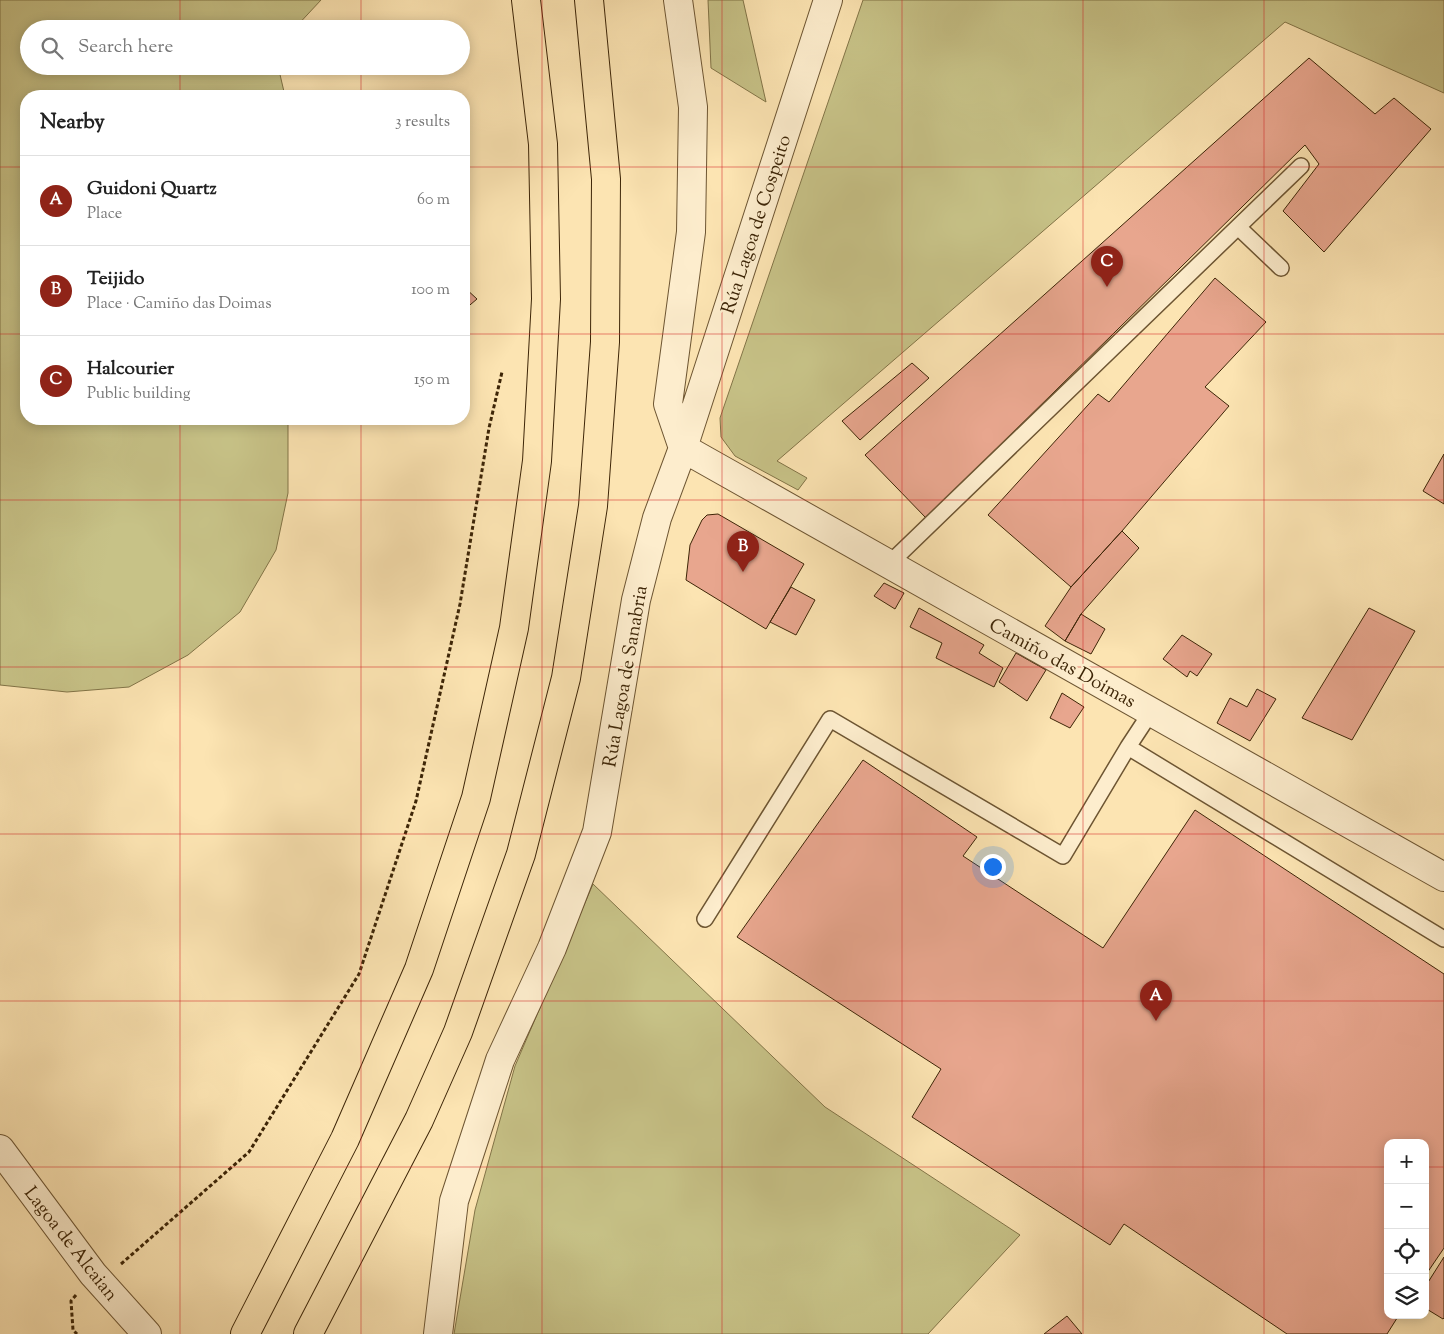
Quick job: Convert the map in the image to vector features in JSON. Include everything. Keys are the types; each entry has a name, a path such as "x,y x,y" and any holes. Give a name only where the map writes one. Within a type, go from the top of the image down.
{"highway":[{"path":"245,1334 345,1139 419,969 476,798 514,628 537,461 546,299 542,144 526,0"},
{"path":"308,1334 419,1120 458,1032 521,854 566,678 593,506 605,342 606,179 589,0"}],"street":[{"path":"678,0 693,107 691,232 668,404 683,448"},
{"name":"Rúa Lagoa de Cospeito","path":"683,448 828,0"},
{"name":"Camiño das Doimas","path":"683,448 1444,876"},
{"name":"Rúa Lagoa de Sanabria","path":"438,1334 454,1201 500,1060 552,948 597,832 636,600 657,518 683,448"},
{"name":"Lagoa de Alcaian","path":"0,1149 96,1278 147,1334"}],"lane":[{"path":"889,564 1301,166"},
{"path":"1238,227 1281,268"},
{"path":"705,919 830,720 1063,856 1151,712"},
{"path":"1128,747 1444,939"}],"path":[{"path":"76,1334 71,1301 96,1278 249,1152 359,974 416,801 460,604 489,428 502,372"}],"shaded area":[{"path":"0,0 321,0 302,20 20,20 20,75 280,75 284,90 20,90 20,425 288,425 288,493 276,550 240,612 188,655 129,687 67,692 0,685"},
{"path":"708,0 743,0 766,102 711,68"},
{"path":"863,0 1444,0 1444,93 1285,22 777,461 807,478 798,490 735,456 721,437 720,418"},
{"path":"593,884 825,1107 1020,1235 928,1334 454,1334 475,1210 515,1066"}],"building":[{"path":"1309,58 1375,114 1394,98 1431,129 1324,252 1283,211 1319,164 1305,145 926,518 865,455"},
{"path":"1215,278 1266,322 1205,387 1229,406 1122,531 1071,587 988,515 1098,394 1109,402"},
{"path":"470,293 477,299 470,305"},
{"path":"912,363 929,378 860,440 842,421"},
{"path":"1444,454 1444,504 1423,491"},
{"path":"718,514 804,564 766,629 686,580 690,545 702,520 707,515"},
{"path":"1122,531 1139,548 1081,614 1065,641 1045,626 1071,587"},
{"path":"884,583 904,593 895,609 874,596"},
{"path":"791,587 815,600 796,635 770,622"},
{"path":"919,608 984,645 979,653 1003,668 994,687 936,658 942,643 910,627"},
{"path":"1369,608 1415,631 1352,740 1302,718"},
{"path":"1081,614 1105,629 1091,654 1065,641"},
{"path":"1182,635 1212,654 1197,676 1190,671 1187,677 1163,659"},
{"path":"1016,653 1046,670 1027,701 999,682"},
{"path":"1257,689 1276,699 1250,741 1217,723 1230,698 1247,707"},
{"path":"1062,693 1084,707 1070,728 1050,718"},
{"path":"863,760 977,837 963,856 1103,948 1195,810 1444,974 1444,1248 1429,1270 1429,1139 1384,1139 1384,1319 1396,1319 1387,1334 1287,1334 1124,1224 1110,1245 912,1117 941,1069 737,937"},
{"path":"1444,1257 1443,1319 1429,1310 1429,1281"},
{"path":"1067,1316 1082,1334 1044,1334"}],"place":[{"name":"Halcourier","path":"1107,287"},
{"name":"Teijido","path":"743,572"},
{"name":"Guidoni Quartz","path":"1156,1021"}]}
